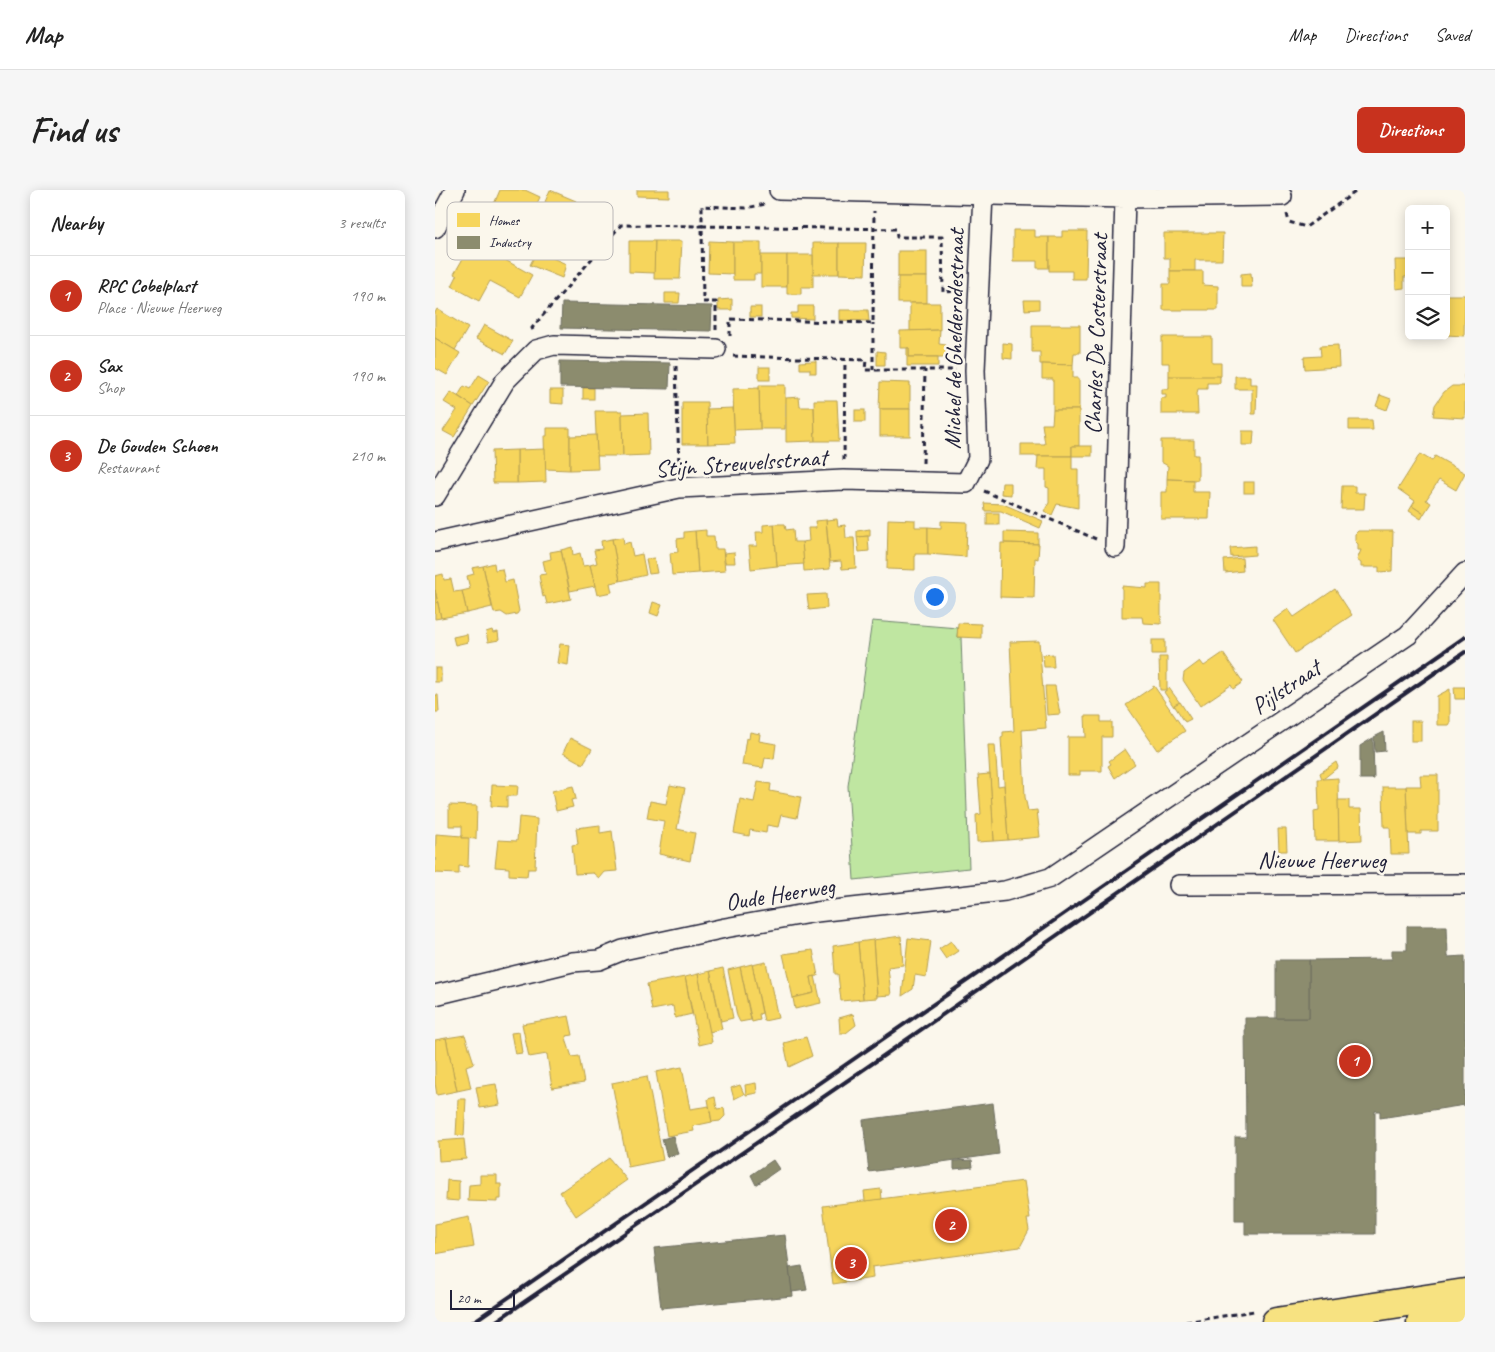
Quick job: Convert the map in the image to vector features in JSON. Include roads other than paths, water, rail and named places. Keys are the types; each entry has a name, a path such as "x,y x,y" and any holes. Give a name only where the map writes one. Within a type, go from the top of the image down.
{"main road":[{"path":"1276,1322 1465,1293"},
{"path":"1421,1322 1465,1316"}],"street":[{"path":"447,202 453,190"},
{"path":"780,191 983,194 1049,192 1125,198 1282,196"},
{"name":"Michel de Ghelderodestraat","path":"966,483 978,460 975,370 983,194"},
{"name":"Charles De Costerstraat","path":"1115,547 1125,198"},
{"path":"435,228 447,203"},
{"path":"435,496 505,381 536,350 554,345 676,348 726,345"},
{"name":"Stijn Streuvelsstraat","path":"435,542 679,488 843,480 966,483"},
{"name":"Pijlstraat","path":"1123,827 1408,635 1465,573"},
{"name":"Oude Heerweg","path":"435,995 572,962 590,962 609,958 623,950 725,928 816,912 1005,891 1039,883 1050,878 1123,827"},
{"name":"Nieuwe Heerweg","path":"1179,885 1465,884"}],"railway":[{"path":"473,1322 1465,637"},
{"path":"495,1322 873,1063 1465,652"}],"place":[{"name":"RPC Cobelplast","path":"1355,1061"},
{"name":"Sax","path":"951,1225"},
{"name":"De Gouden Schoen","path":"851,1263"}]}
